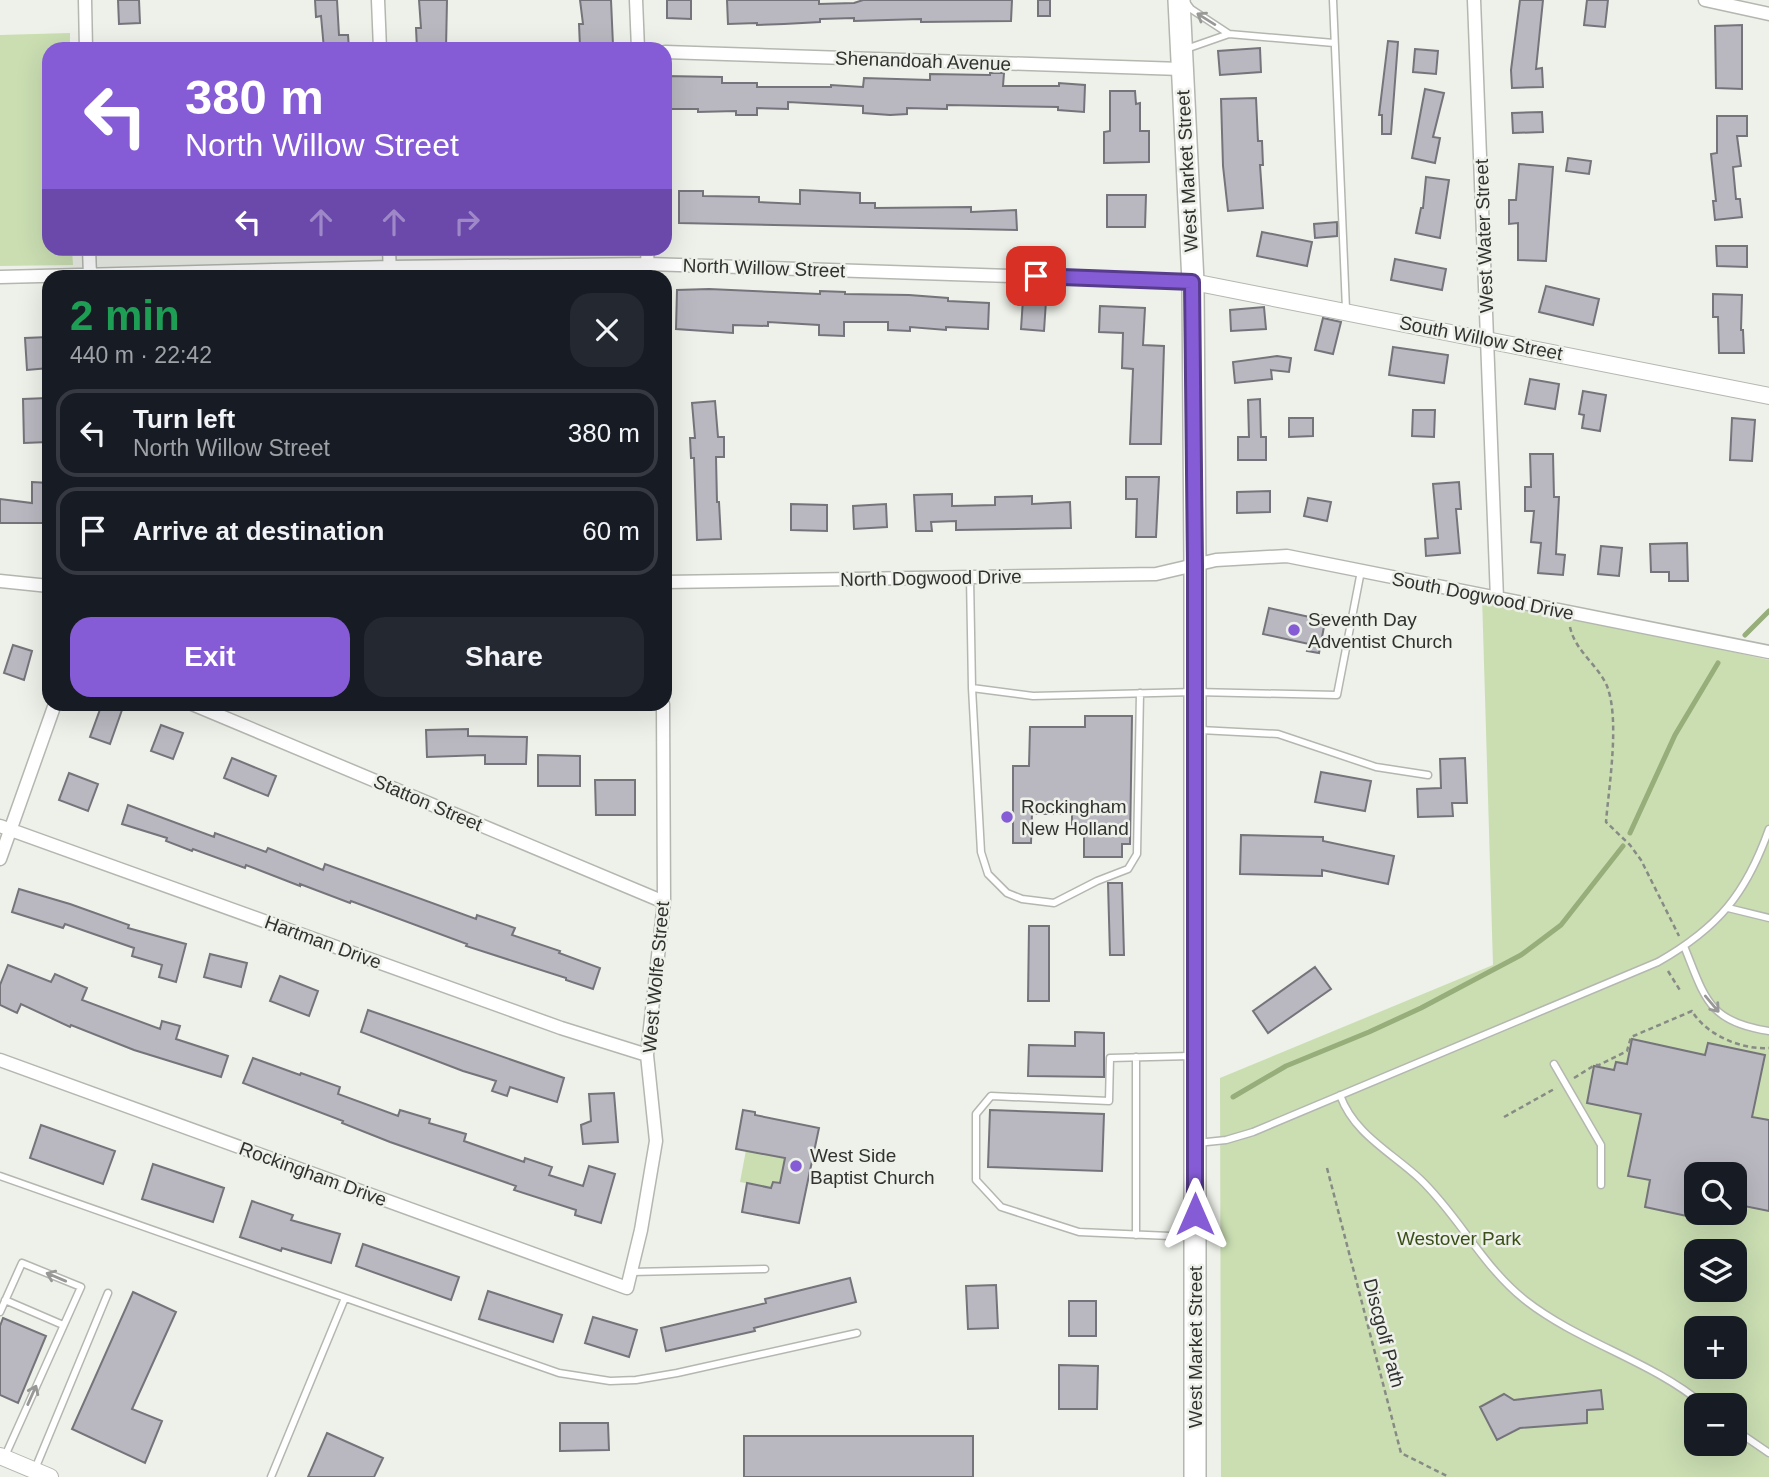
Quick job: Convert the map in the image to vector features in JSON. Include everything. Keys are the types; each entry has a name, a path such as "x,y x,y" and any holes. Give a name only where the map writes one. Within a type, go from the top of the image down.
{"main road":[{"name":"West Market Street","path":"1179,0 1192,282 1195,565 1195,1477"}],"street":[{"path":"85,0 86,42"},
{"path":"378,0 380,42"},
{"path":"636,0 638,42"},
{"name":"West Water Street","path":"1474,0 1497,599"},
{"path":"1705,0 1769,13 1769,0"},
{"name":"Shenandoah Avenue","path":"672,52 1181,60"},
{"name":"North Willow Street","path":"672,271 1192,282"},
{"name":"North Willow Street","path":"0,277 42,277"},
{"name":"South Willow Street","path":"1192,282 1769,396"},
{"name":"South Dogwood Drive","path":"1195,565 1216,560 1287,556 1769,652"},
{"name":"North Dogwood Drive","path":"672,582 1156,574 1195,565"},
{"path":"0,581 42,585"},
{"path":"0,859 5,828 52,711"},
{"name":"Statton Street","path":"209,711 664,902"},
{"name":"West Wolfe Street","path":"627,1288 641,1230 656,1141 647,1055 664,902 663,711"},
{"name":"Hartman Drive","path":"5,828 561,1028 647,1055"},
{"name":"Rockingham Drive","path":"0,1060 627,1288"},
{"path":"2,1457 50,1477"}],"lane":[{"path":"1184,0 1191,9 1229,34 1334,43"},
{"path":"1333,0 1346,311"},
{"path":"1181,60 1194,45 1229,34"},
{"path":"972,688 1032,696 1195,692 1337,695 1361,571"},
{"path":"970,577 978,821 984,866 991,879 1009,895 1054,903 1128,869 1137,854 1140,693"},
{"path":"1195,730 1278,734 1376,767 1428,775"},
{"path":"1195,1143 1238,1137 1635,973 1684,946 1728,908 1747,880 1769,829"},
{"path":"1728,908 1769,918"},
{"path":"1684,946 1704,996 1717,1012 1734,1023 1769,1031"},
{"path":"1195,1056 1110,1058 1109,1101 991,1096 976,1114 976,1180 1001,1207 1079,1233 1195,1237"},
{"path":"1136,1057 1136,1235"},
{"path":"1554,1064 1601,1145 1601,1185"},
{"path":"1340,1095 1355,1123 1428,1187 1494,1270 1525,1300 1560,1324 1656,1372 1687,1393"},
{"path":"0,1176 559,1373 610,1381 636,1380 857,1333"},
{"path":"0,1312 22,1263 80,1287 2,1457"},
{"path":"631,1272 765,1269"},
{"path":"34,1470 108,1293"},
{"path":"271,1477 345,1298"},
{"path":"5,1300 64,1325"},
{"path":"1747,1438 1769,1453"}],"path":[{"path":"1571,613 1570,629 1574,640 1607,686 1613,724 1606,822 1641,860 1684,946"},
{"path":"1668,971 1681,992"},
{"path":"1504,1117 1595,1065 1627,1051 1631,1037 1692,1011 1705,1027 1732,1042 1769,1048"},
{"name":"Discgolf Path","path":"1327,1168 1401,1453 1449,1477"},
{"path":"1436,1477 1439,1472"}],"green space":[{"path":"70,33 70,42 42,42 42,256 72,256 73,265 0,266 0,35"},
{"name":"Westover Park","path":"1482,596 1769,660 1769,1477 1221,1477 1220,1078 1493,965"},
{"path":"746,1150 790,1159 783,1169 780,1183 773,1182 771,1188 740,1182"}],"building":[{"path":"118,0 139,0 140,23 119,24"},
{"path":"315,0 337,0 339,35 348,35 348,42 323,42 321,16 316,17"},
{"path":"419,0 447,0 446,42 417,42 416,28 421,28"},
{"path":"580,0 611,0 613,42 580,42 579,24 583,24"},
{"path":"667,0 691,0 691,19 667,18"},
{"path":"727,0 819,0 819,4 854,3 863,0 1012,0 1011,21 854,21 854,18 757,25 728,24"},
{"path":"1038,0 1050,0 1050,16 1038,16"},
{"path":"1520,0 1543,0 1536,69 1542,68 1543,87 1512,88 1511,70"},
{"path":"1587,0 1608,0 1605,27 1584,25"},
{"path":"1742,25 1742,89 1716,88 1715,26"},
{"path":"1388,41 1398,42 1391,134 1382,134 1382,115 1379,115"},
{"path":"1260,48 1261,72 1220,75 1218,51"},
{"path":"1415,49 1438,51 1436,74 1413,72"},
{"path":"1004,73 1003,86 1059,86 1059,83 1085,85 1084,112 1058,110 1058,107 947,105 947,109 907,108 907,114 890,115 863,113 863,106 788,102 788,109 757,108 757,115 736,115 736,111 698,112 698,109 672,109 672,76 722,77 722,83 757,83 757,87 863,87 864,78 930,80 930,74"},
{"path":"1425,89 1444,93 1433,137 1440,138 1435,163 1412,158"},
{"path":"1110,91 1135,91 1136,104 1140,103 1140,131 1149,131 1149,162 1104,163 1104,132 1110,131"},
{"path":"1256,98 1258,141 1262,141 1263,165 1260,165 1263,208 1228,211 1223,166 1221,99"},
{"path":"1542,112 1543,132 1513,133 1512,113"},
{"path":"1717,116 1747,116 1747,136 1737,136 1741,166 1733,167 1736,199 1740,199 1742,217 1715,220 1713,201 1716,201 1711,154 1717,153"},
{"path":"1568,158 1591,161 1589,174 1566,171"},
{"path":"1519,164 1553,167 1546,261 1518,260 1518,223 1509,224 1509,200 1516,200"},
{"path":"1426,177 1449,180 1440,238 1416,233 1423,208"},
{"path":"800,190 860,193 860,203 875,203 875,208 971,207 971,212 1016,210 1017,230 679,223 679,191 703,191 703,196 759,197 759,202 800,204"},
{"path":"1107,195 1146,195 1145,227 1107,227"},
{"path":"1337,222 1337,236 1315,238 1314,224"},
{"path":"1262,232 1312,242 1307,266 1257,256"},
{"path":"1716,246 1747,246 1747,267 1717,266"},
{"path":"1395,259 1446,269 1442,290 1391,280"},
{"path":"1546,286 1599,299 1593,325 1539,312"},
{"path":"677,290 909,295 989,303 988,329 910,327 910,331 888,330 888,322 844,322 844,336 819,335 819,325 768,322 768,326 733,325 733,333 676,329"},
{"path":"1713,294 1742,295 1741,330 1744,353 1719,353 1718,317 1713,317"},
{"path":"1023,299 1046,301 1044,331 1021,329"},
{"path":"1100,306 1145,308 1143,345 1164,346 1161,444 1130,444 1133,369 1122,368 1123,333 1099,332"},
{"path":"1264,307 1266,329 1231,331 1230,310"},
{"path":"1323,318 1341,322 1333,354 1315,350"},
{"path":"42,337 42,369 27,370 25,338"},
{"path":"1393,347 1448,355 1444,383 1389,375"},
{"path":"1277,356 1291,358 1289,372 1271,370 1272,379 1235,383 1233,362"},
{"path":"1530,379 1559,384 1555,409 1525,404"},
{"path":"1583,391 1606,395 1600,431 1582,428 1584,415 1579,414"},
{"path":"42,398 42,442 24,443 23,399"},
{"path":"1260,399 1261,437 1266,437 1266,460 1238,460 1238,437 1249,437 1248,400"},
{"path":"715,401 718,437 724,437 724,457 716,457 721,539 697,540 694,458 691,458 690,438 695,438 692,403"},
{"path":"1413,410 1435,410 1434,437 1412,436"},
{"path":"1289,418 1313,418 1313,436 1289,437"},
{"path":"1732,418 1755,420 1752,461 1730,460"},
{"path":"1530,454 1553,454 1554,497 1559,497 1556,554 1565,555 1563,575 1538,573 1541,543 1531,542 1534,511 1525,511 1525,487 1531,487"},
{"path":"1126,477 1159,477 1156,537 1136,537 1137,499 1126,499"},
{"path":"32,482 42,483 42,523 0,523 0,499 32,503"},
{"path":"1459,482 1461,509 1456,509 1460,553 1426,556 1425,539 1438,538 1433,484"},
{"path":"1270,491 1270,512 1237,513 1237,492"},
{"path":"952,494 952,506 995,505 995,497 1032,496 1032,504 1070,502 1071,528 956,530 956,521 931,522 932,531 916,531 914,495"},
{"path":"1308,498 1331,502 1327,521 1304,516"},
{"path":"791,504 827,505 827,531 791,530"},
{"path":"886,504 887,527 854,529 853,506"},
{"path":"1687,543 1688,581 1669,581 1669,572 1651,572 1650,544"},
{"path":"1601,546 1622,548 1619,576 1598,574"},
{"name":"Seventh Day Adventist Church","path":"1269,608 1314,618 1314,614 1326,616 1319,653 1307,651 1309,644 1263,634"},
{"path":"13,645 32,651 24,680 4,673"},
{"path":"99,711 122,711 110,744 90,737"},
{"path":"1085,716 1132,716 1130,844 1122,844 1122,857 1084,857 1084,828 1072,828 1072,814 1032,814 1031,843 1013,843 1013,766 1029,766 1030,727 1085,727"},
{"path":"161,725 183,733 173,759 151,751"},
{"path":"468,729 468,736 527,737 526,764 485,764 485,755 427,757 426,730"},
{"path":"538,755 580,756 580,786 538,786"},
{"path":"232,758 276,776 268,796 224,778"},
{"path":"1465,758 1467,803 1452,803 1453,816 1418,817 1417,789 1441,788 1440,759"},
{"path":"1321,772 1371,781 1365,811 1315,802"},
{"path":"69,773 98,784 88,811 59,800"},
{"path":"595,780 635,780 635,815 596,815"},
{"path":"128,805 214,837 215,833 266,852 268,848 323,870 325,864 476,919 477,915 515,928 512,935 600,968 593,989 466,946 467,944 351,901 350,903 300,886 246,865 245,868 193,849 192,851 166,841 167,838 122,824"},
{"path":"1241,835 1323,837 1323,841 1394,856 1388,884 1322,870 1322,876 1240,874"},
{"path":"1108,883 1122,883 1124,955 1110,955"},
{"path":"19,889 129,925 128,928 186,944 176,982 159,977 162,965 132,956 134,948 65,924 63,928 12,912"},
{"path":"1029,926 1049,926 1049,1001 1028,1001"},
{"path":"210,954 247,963 241,987 204,977"},
{"path":"8,965 51,982 55,974 87,988 82,1000 160,1029 162,1021 180,1026 176,1039 228,1056 221,1077 134,1050 71,1025 70,1027 21,1004 17,1013 0,1005 0,985"},
{"path":"1315,967 1331,989 1268,1033 1253,1011"},
{"path":"280,976 318,991 309,1016 270,1001"},
{"path":"368,1010 564,1078 557,1102 510,1087 507,1096 492,1091 496,1081 361,1032"},
{"path":"1075,1032 1104,1033 1104,1077 1028,1076 1029,1045 1075,1046"},
{"path":"1632,1039 1705,1055 1708,1043 1765,1055 1752,1117 1769,1120 1769,1211 1747,1207 1747,1162 1684,1162 1684,1215 1645,1207 1650,1180 1628,1176 1641,1114 1587,1103 1594,1066 1614,1070 1616,1062 1627,1064"},
{"path":"253,1058 340,1087 338,1094 398,1116 400,1110 430,1119 429,1123 466,1134 464,1141 524,1162 525,1158 552,1167 549,1175 583,1186 589,1166 615,1174 601,1223 575,1215 576,1210 514,1190 516,1186 390,1142 243,1083"},
{"path":"614,1093 618,1142 583,1144 581,1125 591,1121 589,1094"},
{"name":"West Side Baptist Church","path":"743,1110 819,1128 799,1223 742,1212 747,1183 771,1188 773,1182 780,1183 785,1158 736,1149"},
{"path":"990,1110 1104,1114 1102,1171 988,1167"},
{"path":"41,1125 115,1151 103,1184 30,1158"},
{"path":"153,1164 224,1188 213,1222 142,1199"},
{"path":"252,1201 293,1215 291,1220 340,1234 331,1263 282,1248 281,1251 240,1237"},
{"path":"363,1244 459,1277 451,1300 356,1266"},
{"path":"850,1278 856,1302 754,1328 755,1331 666,1351 661,1328 766,1303 765,1299"},
{"path":"996,1285 998,1328 968,1329 966,1286"},
{"path":"488,1291 562,1315 553,1342 479,1319"},
{"path":"133,1292 176,1312 132,1409 162,1421 145,1463 72,1429"},
{"path":"1069,1301 1096,1301 1096,1336 1069,1336"},
{"path":"593,1317 637,1330 629,1357 585,1343"},
{"path":"3,1318 46,1336 18,1403 0,1395 0,1326"},
{"path":"1059,1365 1098,1366 1097,1409 1059,1409"},
{"path":"1601,1390 1603,1409 1587,1410 1587,1423 1520,1428 1497,1440 1480,1407 1504,1394 1514,1400"},
{"path":"560,1423 608,1423 609,1450 560,1451"},
{"path":"327,1433 383,1458 374,1477 308,1477"},
{"path":"744,1436 973,1436 973,1477 744,1477"}],"waterway":[{"path":"1745,635 1769,611"},
{"path":"1630,833 1675,735 1718,663"},
{"path":"1233,1097 1286,1066 1421,1008 1521,955 1561,925 1623,846"}],"place":[{"name":"Seventh Day Adventist Church","path":"1294,630"},
{"name":"Rockingham New Holland","path":"1007,817"},
{"name":"West Side Baptist Church","path":"796,1166"}],"route":[{"path":"1036,276 1192,282 1195,1214"}]}
